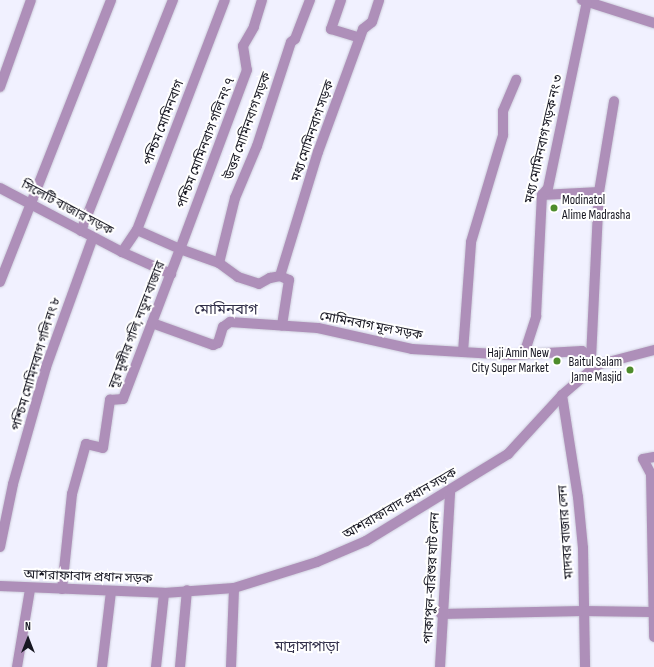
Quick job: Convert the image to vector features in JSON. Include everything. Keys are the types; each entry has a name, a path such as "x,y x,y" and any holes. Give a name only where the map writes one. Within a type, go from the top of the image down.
{"street":[{"path":"0,87 31,0"},
{"path":"0,282 111,0"},
{"path":"81,231 173,0"},
{"name":"পশ্চিম মোমিনবাগ","path":"122,252 137,230 225,0"},
{"name":"পশ্চিম মোমিনবাগ গলি নং ৭","path":"180,249 247,70 243,46 254,27 262,0"},
{"name":"উত্তর মোমিনবাগ সড়ক","path":"219,264 235,198 257,146 291,42 295,39 310,0"},
{"path":"341,0 331,29 360,38"},
{"name":"মধ্য মোমিনবাগ সড়ক","path":"280,276 318,152 360,38 364,29 372,22 379,0"},
{"path":"585,1 610,5 654,22"},
{"name":"মধ্য মোমিনবাগ সড়ক নং ৩","path":"524,354 536,316 542,195 548,188 585,1"},
{"path":"463,352 470,242 503,136 503,110 512,94 516,80"},
{"path":"594,362 599,192 614,101"},
{"name":"সিলেটি বাজার সড়ক","path":"0,188 122,252"},
{"path":"542,195 599,192"},
{"name":"নূর মুন্সীর গলি, নতুন বাজার","path":"62,589 72,494 86,444 103,448 110,400 123,399 180,249 137,230"},
{"name":"পশ্চিম মোমিনবাগ গলি নং ৮","path":"0,547 13,484 46,367 93,237"},
{"path":"180,249 219,264 238,277 258,284 270,278 280,276 289,280 282,325"},
{"path":"122,252 171,274"},
{"name":"মোমিনবাগ মূল সড়ক","path":"152,323 213,344 218,343 223,326 230,322 318,328 412,349 524,354 582,351 594,362"},
{"name":"আশরাফাবাদ প্রধান সড়ক","path":"0,586 30,589 164,593 187,590 234,588 317,562 366,542 508,454 594,362 654,350"},
{"name":"মাদবর বাজার লেন","path":"562,395 578,497 583,548 585,667"},
{"path":"654,457 643,459 651,474 652,612 654,630"},
{"name":"পাকাপুল-বরিশুর ঘাট লেন","path":"440,667 441,614 450,491"},
{"path":"231,667 234,588"},
{"path":"17,667 30,589"},
{"path":"180,667 187,590"},
{"path":"102,667 111,592"},
{"path":"156,667 164,593"},
{"path":"441,614 583,611 652,612"}],"place":[{"name":"Modinatol Alime Madrasha","path":"554,208"},
{"name":"Haji Amin New City Super Market","path":"557,361"},
{"name":"Baitul Salam Jame Masjid","path":"630,370"}],"district":[{"name":"মোমিনবাগ","path":"226,310"},
{"name":"মাদ্রাসাপাড়া","path":"307,647"}]}
